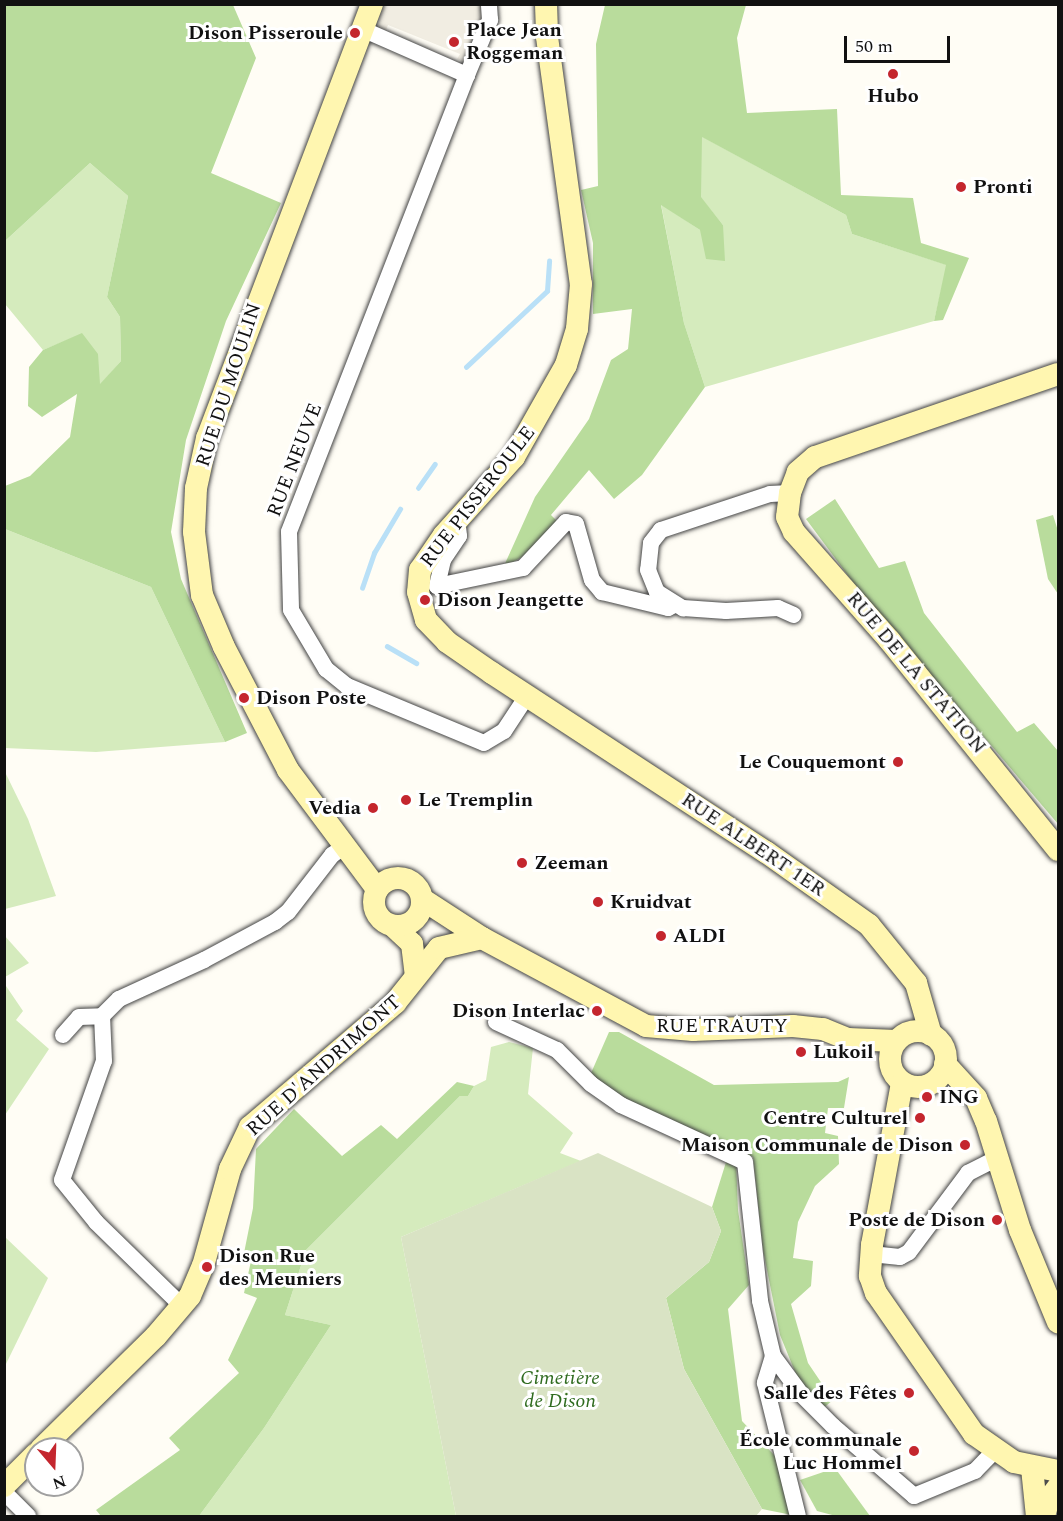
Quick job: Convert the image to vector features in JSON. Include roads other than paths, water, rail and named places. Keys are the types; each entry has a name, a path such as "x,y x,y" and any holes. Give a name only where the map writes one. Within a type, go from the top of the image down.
{"main road":[{"path":"362,29 372,4"},
{"name":"RUE PISSEROULE","path":"527,696 447,642 426,620 418,592 420,570 457,519 514,457 540,416 566,365 577,329 581,284 546,4"},
{"name":"RUE DU MOULIN","path":"362,29 207,438 196,489 194,532 202,595 224,647 288,770 339,850 377,889"},
{"path":"790,493 806,464 826,451 1059,375"},
{"name":"RUE DE LA STATION","path":"790,493 788,517 794,532 905,659 1059,850"},
{"name":"RUE ALBERT 1ER","path":"527,696 766,852 869,925 915,983 932,1035"},
{"path":"390,879 407,880 422,899 403,924 381,920 374,909 377,889 390,879"},
{"name":"RUE TRAUTY","path":"422,899 478,936 646,1026 693,1030 793,1026 823,1029 848,1039 896,1074"},
{"name":"RUE TRAUTY","path":"403,924 478,936"},
{"name":"RUE D'ANDRIMONT","path":"403,924 412,944 416,976"},
{"name":"RUE D'ANDRIMONT","path":"53,1437 182,1306 203,1266 244,1135 392,1007 439,948 478,936"},
{"name":"RUE TRAUTY","path":"848,1039 896,1041 909,1032 932,1035"},
{"path":"932,1035 943,1047 945,1064 976,1098 999,1157 1020,1230 1059,1322"},
{"path":"896,1041 896,1074 871,1249 870,1276 876,1293 974,1434 994,1451 1032,1468 1059,1471"},
{"path":"896,1074 910,1087 929,1085 936,1080 945,1064"},
{"path":"4,1486 24,1466"},
{"path":"1032,1468 1037,1516"},
{"path":"1044,1516 1049,1499 1059,1487"}],"street":[{"path":"362,29 467,75 490,20 489,4"},
{"name":"RUE NEUVE","path":"467,75 289,532 291,610 326,669 347,686 466,737 484,743 493,741 527,696"},
{"path":"790,493 760,497 662,530 651,543 648,570 657,592 674,604 698,611 778,608 794,615"},
{"path":"457,519 459,537 443,560 437,586 523,568 566,522 576,524 592,580 602,592 668,608 674,604"},
{"path":"63,1035 79,1017 102,1016 119,999 204,960 275,922 288,912 339,850"},
{"path":"102,1016 104,1061 62,1180 96,1222 182,1306"},
{"path":"496,1022 557,1050 591,1084 621,1106 745,1162 760,1301 773,1356 801,1394 833,1426 914,1496 975,1471 994,1451"},
{"path":"871,1249 900,1257 909,1252 968,1173 999,1157"},
{"path":"773,1356 765,1383 798,1516"},
{"path":"4,1492 28,1516"}],"waterway":[{"path":"466,367 547,291 549,261"},
{"path":"418,488 435,464"},
{"path":"362,588 374,553 400,509"},
{"path":"387,646 417,663"}],"place":[{"name":"Dison Pisseroule","path":"355,33"},
{"name":"Place Jean Roggeman","path":"454,42"},
{"name":"Hubo","path":"893,74"},
{"name":"Pronti","path":"961,187"},
{"name":"Dison Jeangette","path":"425,600"},
{"name":"Dison Poste","path":"244,698"},
{"name":"Le Couquemont","path":"898,762"},
{"name":"Le Tremplin","path":"406,800"},
{"name":"Vedia","path":"373,808"},
{"name":"Zeeman","path":"522,863"},
{"name":"Kruidvat","path":"598,902"},
{"name":"ALDI","path":"661,936"},
{"name":"Dison Interlac","path":"597,1011"},
{"name":"Lukoil","path":"801,1052"},
{"name":"ING","path":"927,1097"},
{"name":"Centre Culturel","path":"920,1118"},
{"name":"Maison Communale de Dison","path":"965,1145"},
{"name":"Poste de Dison","path":"997,1220"},
{"name":"Dison Rue des Meuniers","path":"207,1267"},
{"name":"Salle des Fêtes","path":"909,1393"},
{"name":"École communale Luc Hommel","path":"914,1451"}],"park label":[{"name":"Cimetière de Dison","path":"560,1390"}]}
